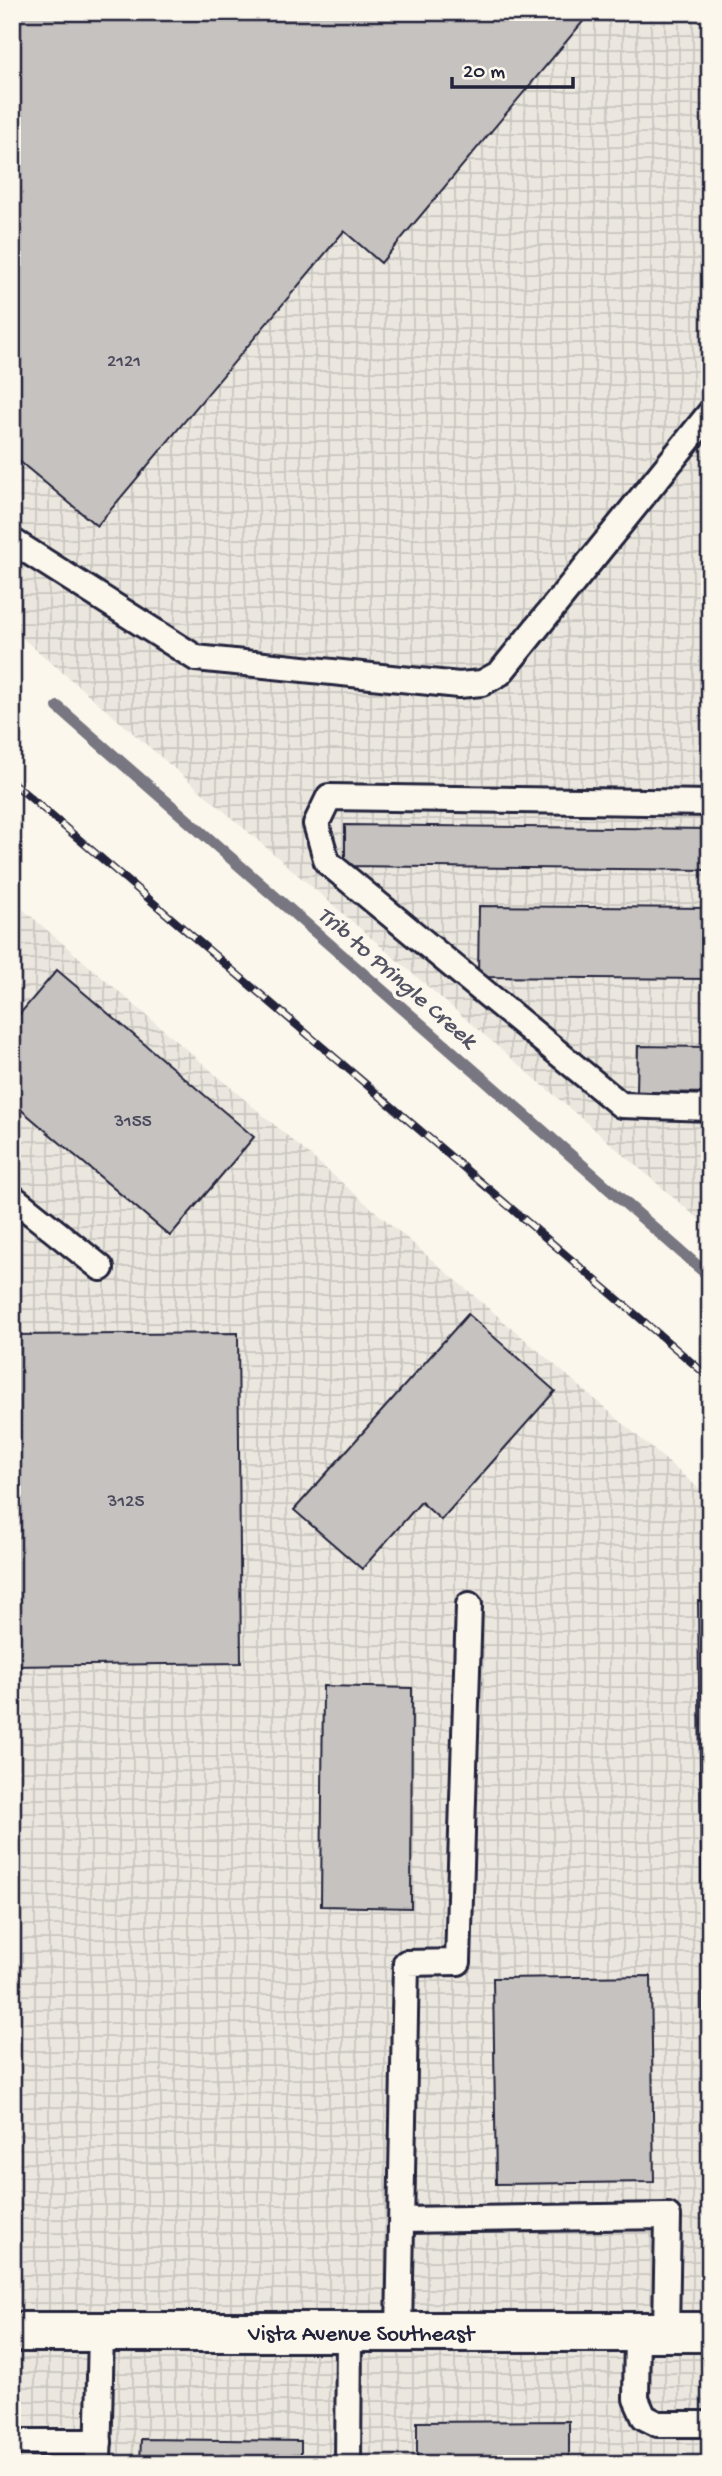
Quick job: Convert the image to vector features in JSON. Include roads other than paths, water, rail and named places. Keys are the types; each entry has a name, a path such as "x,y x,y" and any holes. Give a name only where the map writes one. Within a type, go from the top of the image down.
{"street":[{"name":"Vista Avenue Southeast","path":"12,2332 710,2332"}],"lane":[{"path":"12,541 196,658 459,685 482,683 500,673 710,413"},
{"path":"710,803 329,797 316,824 327,862 621,1105 710,1108"},
{"path":"12,1197 102,1268"},
{"path":"399,2332 406,1963 458,1962 469,1605"},
{"path":"402,2220 668,2216 651,2332 636,2399 644,2417 658,2424 710,2424"},
{"path":"12,2442 98,2453 101,2332"},
{"path":"348,2464 349,2332"}],"waterway":[{"name":"Trib to Pringle Creek","path":"58,707 710,1277"}],"railway":[{"path":"12,782 710,1378"}]}
